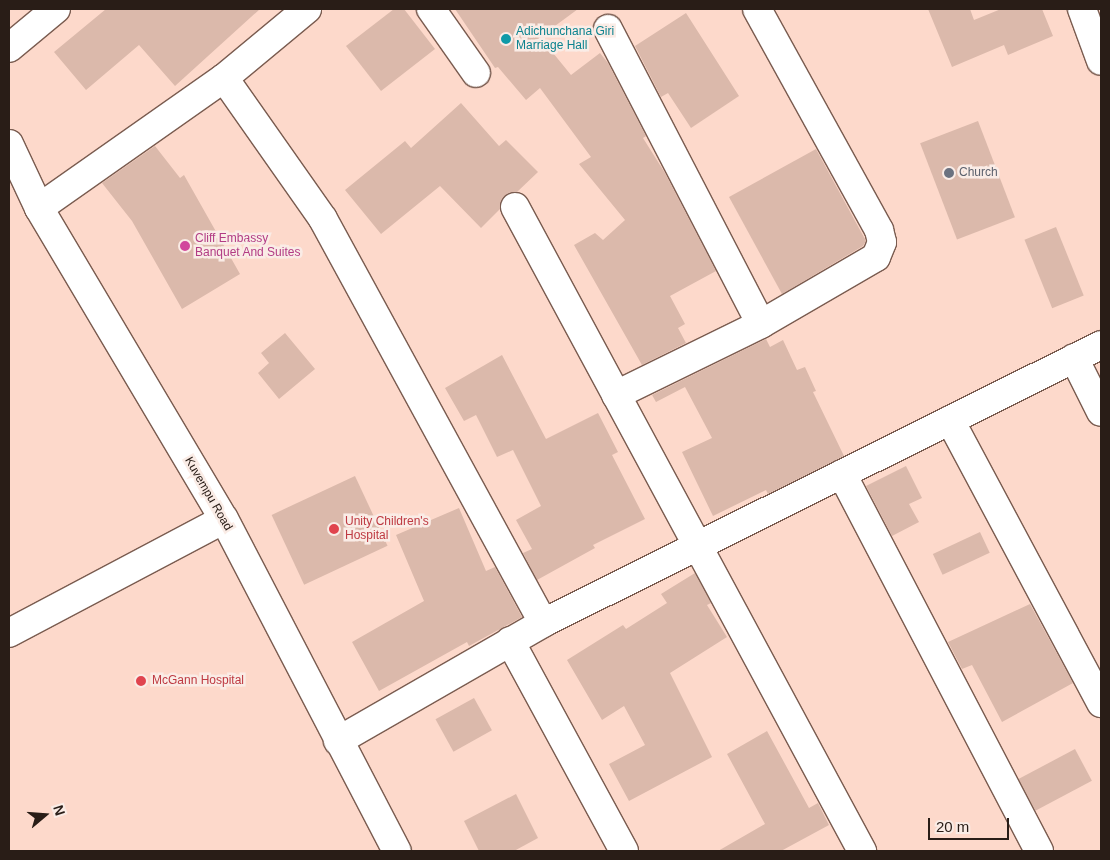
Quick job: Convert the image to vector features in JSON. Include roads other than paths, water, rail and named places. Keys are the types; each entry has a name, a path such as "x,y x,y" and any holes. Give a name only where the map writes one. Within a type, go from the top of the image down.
{"street":[{"path":"9,48 56,9"},
{"path":"39,208 224,78 307,9"},
{"path":"431,9 476,73"},
{"path":"616,395 761,324 876,257 882,242 874,222 757,9"},
{"path":"1082,9 1101,61"},
{"path":"608,29 761,324"},
{"path":"224,78 323,220 400,357 543,624"},
{"name":"Kuvempu Road","path":"9,144 39,208 224,519 397,851"},
{"path":"516,207 862,851"},
{"path":"338,741 510,641 1101,344"},
{"path":"1074,358 1101,412"},
{"path":"950,420 1101,704"},
{"path":"842,474 1039,851"},
{"path":"9,633 224,519"},
{"path":"510,641 624,851"}],"place":[{"name":"Adichunchana Giri Marriage Hall","path":"506,39"},
{"name":"Church","path":"949,173"},
{"name":"Cliff Embassy Banquet And Suites","path":"185,246"},
{"name":"Unity Children's Hospital","path":"334,529"},
{"name":"McGann Hospital","path":"141,681"}]}
